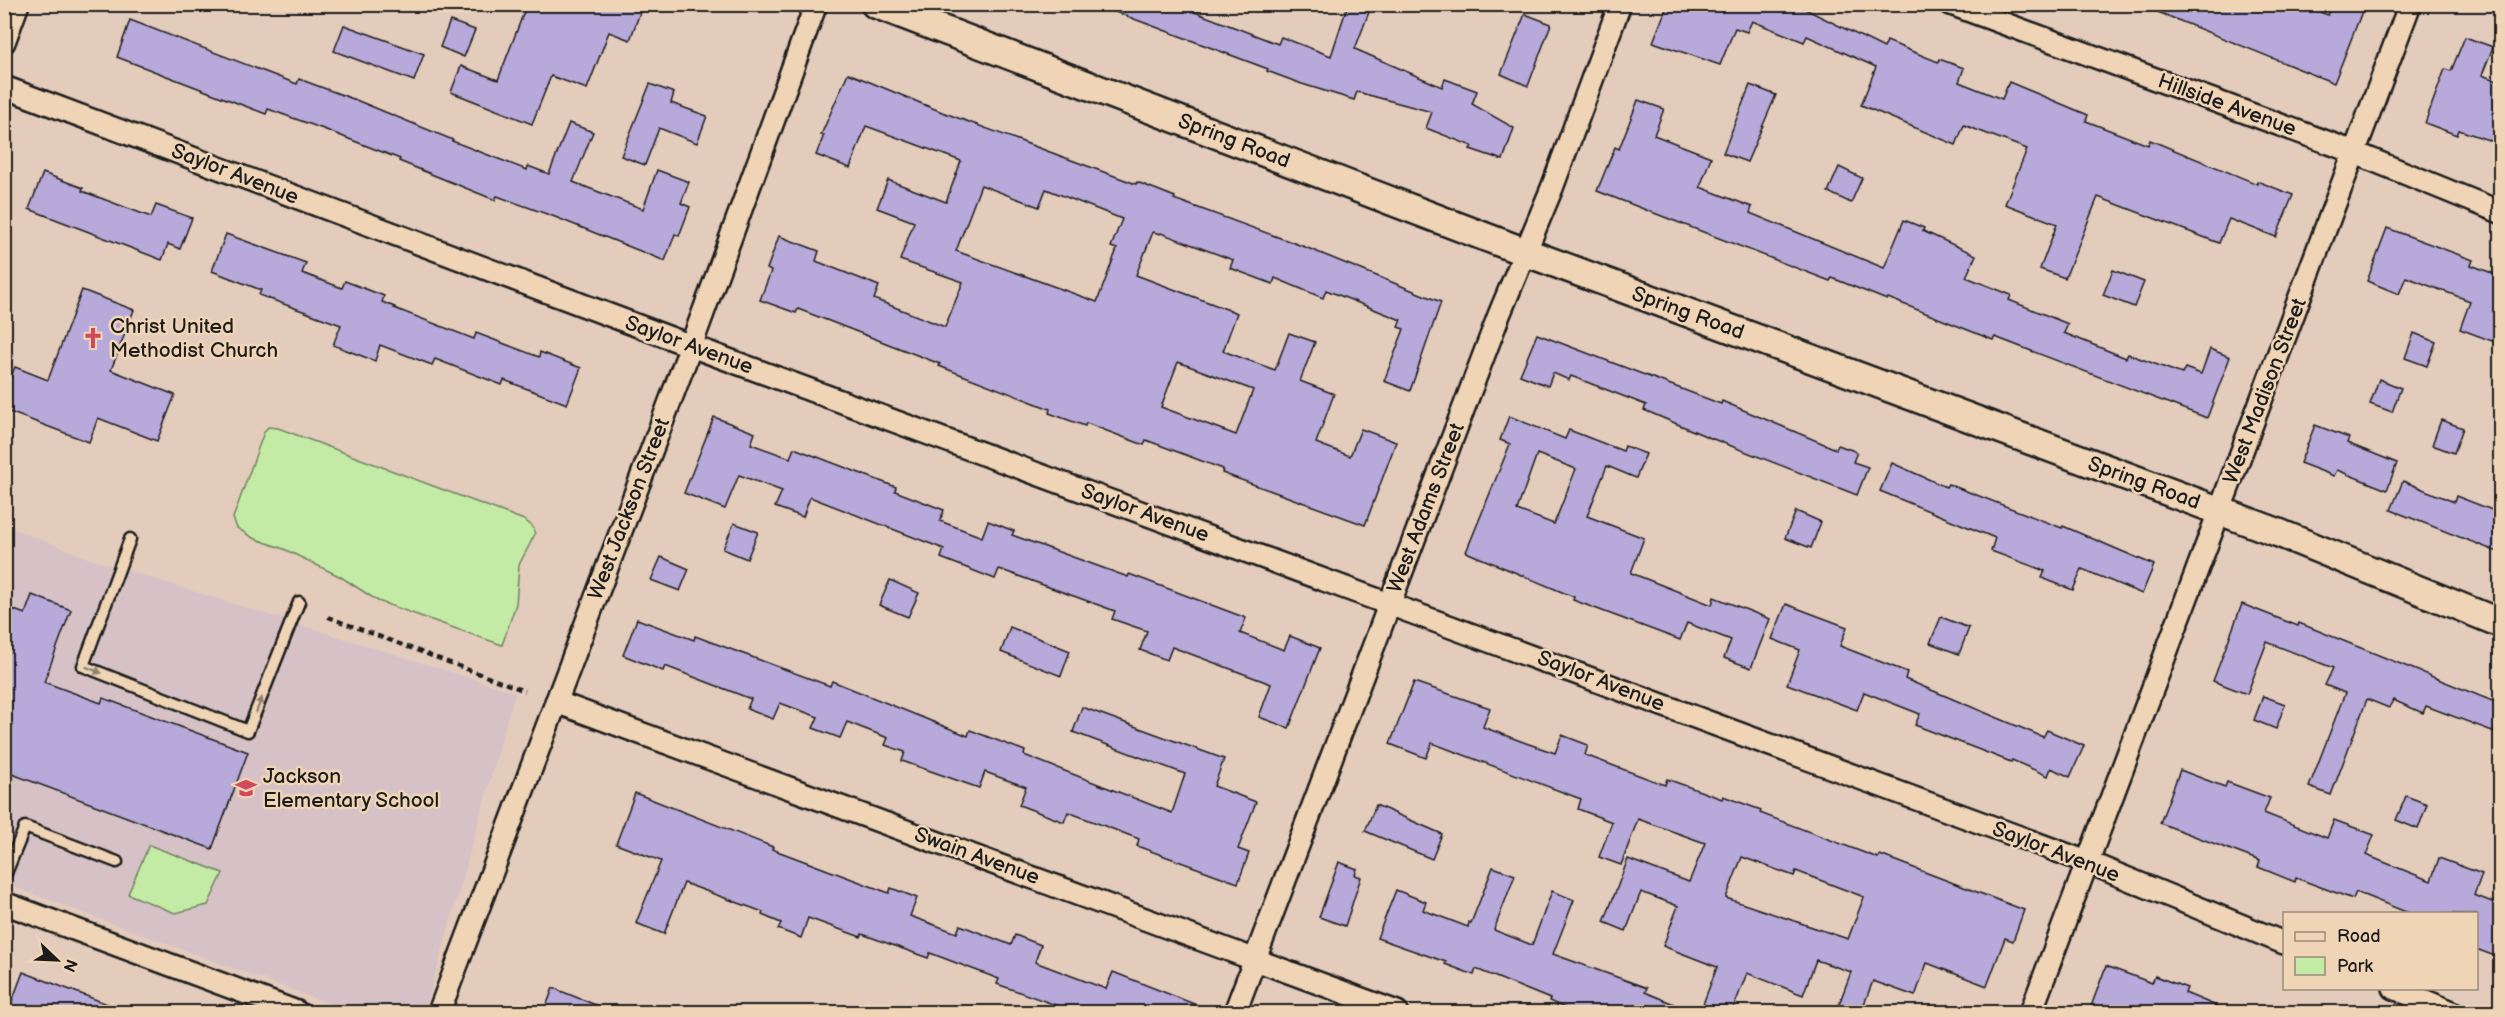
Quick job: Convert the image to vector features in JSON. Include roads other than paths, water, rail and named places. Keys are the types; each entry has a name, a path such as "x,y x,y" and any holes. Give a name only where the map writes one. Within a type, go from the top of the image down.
{"street":[{"path":"4,42 18,4"},
{"name":"West Jackson Street","path":"439,1012 691,346 816,4"},
{"name":"Spring Road","path":"875,4 1525,252 2279,533 2500,623"},
{"name":"West Adams Street","path":"1235,1012 1495,326 1552,188 1620,4"},
{"name":"Hillside Avenue","path":"1951,4 2354,153 2500,212"},
{"name":"West Madison Street","path":"2031,1012 2219,511 2289,332 2410,4"},
{"name":"Saylor Avenue","path":"4,87 691,346 2087,862 2283,943"},
{"name":"Swain Avenue","path":"556,702 1396,1012"},
{"path":"4,903 297,1012"},
{"path":"2399,990 2452,1012"}],"lane":[{"path":"130,539 83,666 248,731 298,602"},
{"path":"4,878 25,827 117,862"}],"place":[{"name":"Christ United Methodist Church","path":"93,338"},
{"name":"Jackson Elementary School","path":"246,788"}]}
